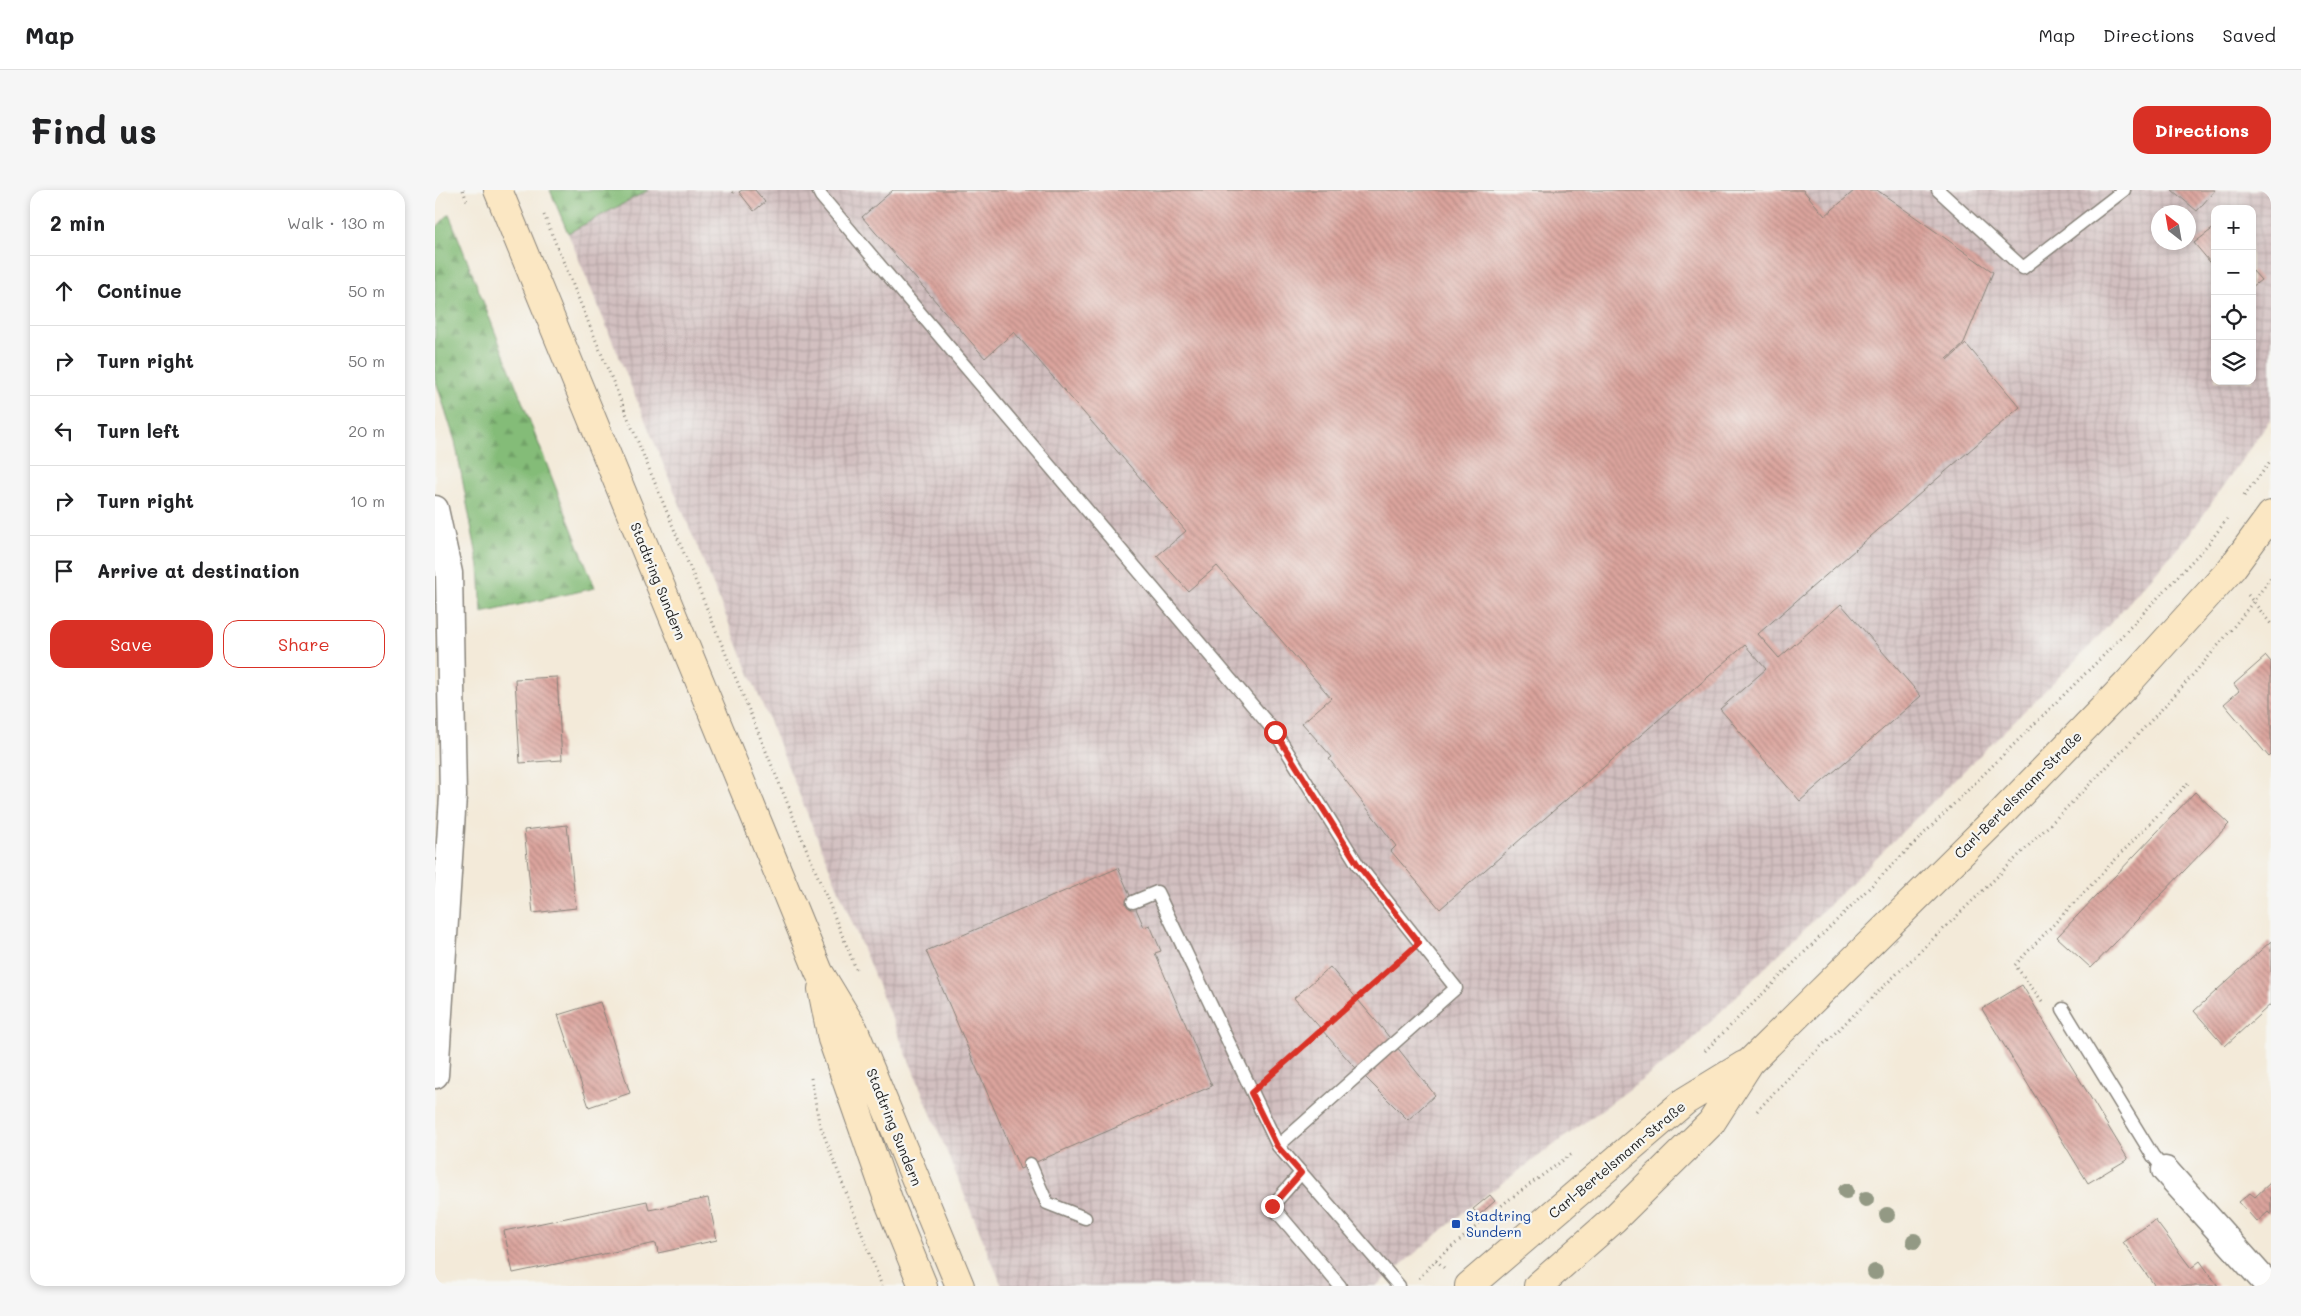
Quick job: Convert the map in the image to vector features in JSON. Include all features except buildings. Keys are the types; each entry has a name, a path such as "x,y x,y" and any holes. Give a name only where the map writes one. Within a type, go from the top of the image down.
{"main road":[{"name":"Stadtring Sundern","path":"498,190 819,972 854,1030 960,1286"},
{"name":"Carl-Bertelsmann-Straße","path":"1469,1286 1685,1101 1749,1062 1998,817 2119,692 2232,568 2271,515"},
{"name":"Stadtring Sundern","path":"819,972 832,1039 889,1202 923,1286"},
{"name":"Carl-Bertelsmann-Straße","path":"1538,1286 1613,1220 1711,1123 1749,1062"}],"street":[{"path":"435,509 449,572 453,796 435,1075"},
{"path":"2165,1170 2269,1286"}],"lane":[{"path":"819,190 821,196 1275,732 1358,865 1456,988 1277,1146"},
{"path":"1938,190 2023,268 2124,190"},
{"path":"1133,902 1157,892 1277,1146 1399,1286"},
{"path":"2063,1009 2153,1156 2165,1170"},
{"path":"1031,1164 1047,1203 1085,1218"},
{"path":"1301,1173 1272,1206 1340,1286"}],"path":[{"path":"463,190 469,205"},
{"path":"541,207 858,974"},
{"path":"2243,498 2271,460"},
{"path":"1703,1052 2103,656 2209,543 2231,513"},
{"path":"1786,1080 2028,848 2159,713 2253,603 2271,577"},
{"path":"2253,603 2271,624"},
{"path":"2063,1009 2046,1006 2015,965 2190,781"},
{"path":"1251,1093 1419,943"},
{"path":"810,1074 819,1122 882,1286"},
{"path":"1420,1277 1436,1260 1507,1201 1578,1150"}],"shaded area":[{"path":"649,190 2271,190 2271,418 2190,534 2091,645 1680,1052 1471,1206 1376,1286 1002,1286 568,233"}],"green space":[{"path":"550,190 649,190 568,233"},
{"path":"449,214 595,588 482,613 479,567 455,441 435,378 435,229"}],"place":[{"name":"Stadtring Sundern","path":"1456,1224"}],"route":[{"path":"1272,1206 1301,1173 1277,1146 1251,1093 1419,943 1358,865 1275,732"}]}
